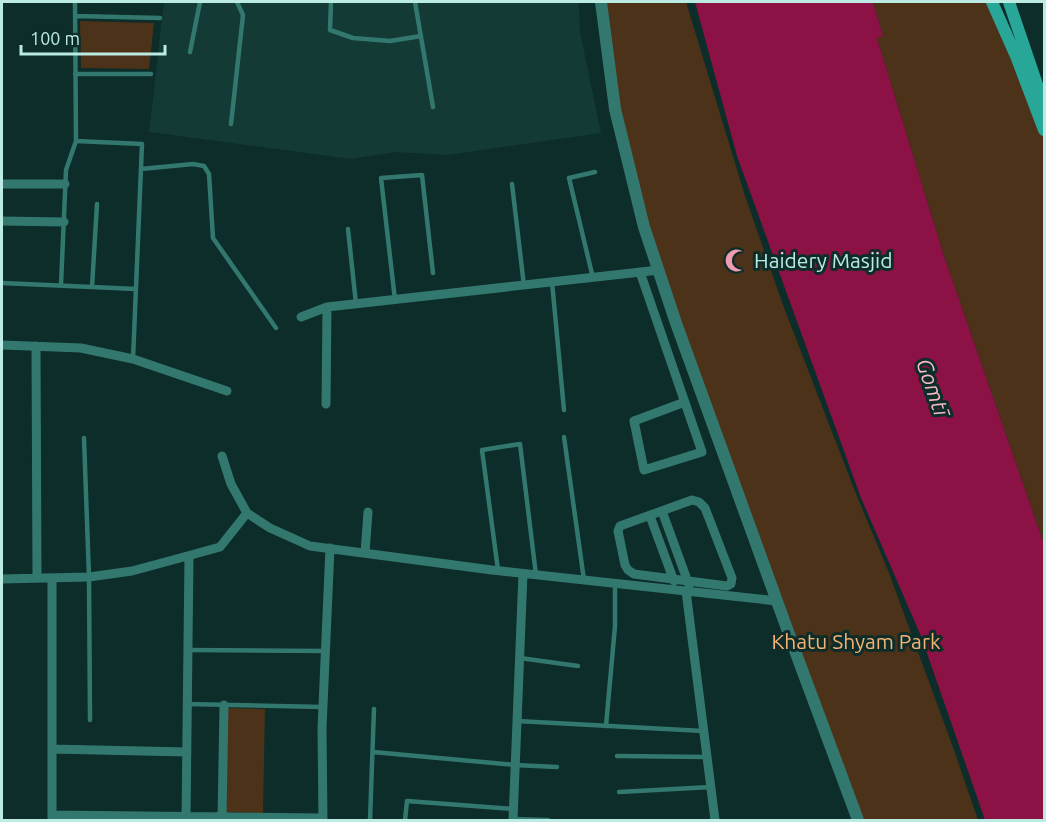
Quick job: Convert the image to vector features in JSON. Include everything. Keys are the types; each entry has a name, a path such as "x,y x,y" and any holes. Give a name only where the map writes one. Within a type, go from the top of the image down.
{"main road":[{"path":"992,2 1016,56 1044,130"},
{"path":"1009,2 1044,105"}],"street":[{"path":"601,2 615,109 644,227 777,601 858,820"},
{"path":"2,184 65,184"},
{"path":"2,221 63,222"},
{"path":"301,317 327,307 658,270"},
{"path":"640,272 685,402 702,452 644,470 634,421 685,402"},
{"path":"326,405 327,307"},
{"path":"2,345 81,348 133,359 227,391"},
{"path":"36,346 37,578"},
{"path":"222,456 231,484 247,513 270,528 310,546 523,574 777,601"},
{"path":"692,500 699,502 705,508 732,578 731,584 727,586 634,574 628,570 618,531 620,526 650,516 692,500"},
{"path":"662,511 687,581 685,591 715,820"},
{"path":"365,553 368,512"},
{"path":"2,579 89,577 132,571 189,556 220,547 247,513"},
{"path":"650,516 673,578 685,591"},
{"path":"52,578 52,818 323,819 322,728 330,548"},
{"path":"186,819 189,556"},
{"path":"513,816 523,574"},
{"path":"222,817 224,705"},
{"path":"52,748 187,752"}],"lane":[{"path":"61,285 66,170 76,141 75,2"},
{"path":"190,52 200,2"},
{"path":"231,124 243,15 237,2"},
{"path":"331,2 330,30 353,38 390,41 421,36"},
{"path":"415,2 433,106"},
{"path":"75,16 160,18"},
{"path":"75,74 151,74"},
{"path":"76,141 142,144 133,359"},
{"path":"141,169 193,164 204,166 209,174 213,238 276,328"},
{"path":"593,278 569,177 595,172"},
{"path":"395,300 381,178 422,175 433,273"},
{"path":"512,184 524,285"},
{"path":"92,287 97,204"},
{"path":"348,229 356,304"},
{"path":"552,282 564,410"},
{"path":"2,283 136,289"},
{"path":"564,437 584,580"},
{"path":"84,438 89,577 90,720"},
{"path":"498,571 482,450 520,444 536,575"},
{"path":"606,726 615,626 615,584"},
{"path":"188,650 326,651"},
{"path":"520,657 578,666"},
{"path":"187,704 323,707"},
{"path":"370,820 374,709"},
{"path":"517,722 704,731"},
{"path":"373,752 557,767"},
{"path":"617,756 707,758"},
{"path":"619,792 711,787"},
{"path":"405,820 407,801 548,820"}],"shaded area":[{"path":"164,2 579,2 580,32 601,133 447,155 396,152 351,159 149,132"}],"green space":[{"name":"Khatu Shyam Park","path":"603,2 686,2 745,196 783,305 889,573 978,820 863,820 660,267 618,104"},
{"path":"873,2 988,2 1044,135 1044,544 944,256 877,38 883,36"},
{"path":"80,21 154,23 149,69 81,68"},
{"path":"227,708 265,709 263,813 225,812"}],"water":[{"name":"Gomtī","path":"695,2 873,2 883,36 877,38 944,256 1044,544 1044,820 985,820 921,636 861,498 737,156"}],"place":[{"name":"Haidery Masjid","path":"736,261"}]}
